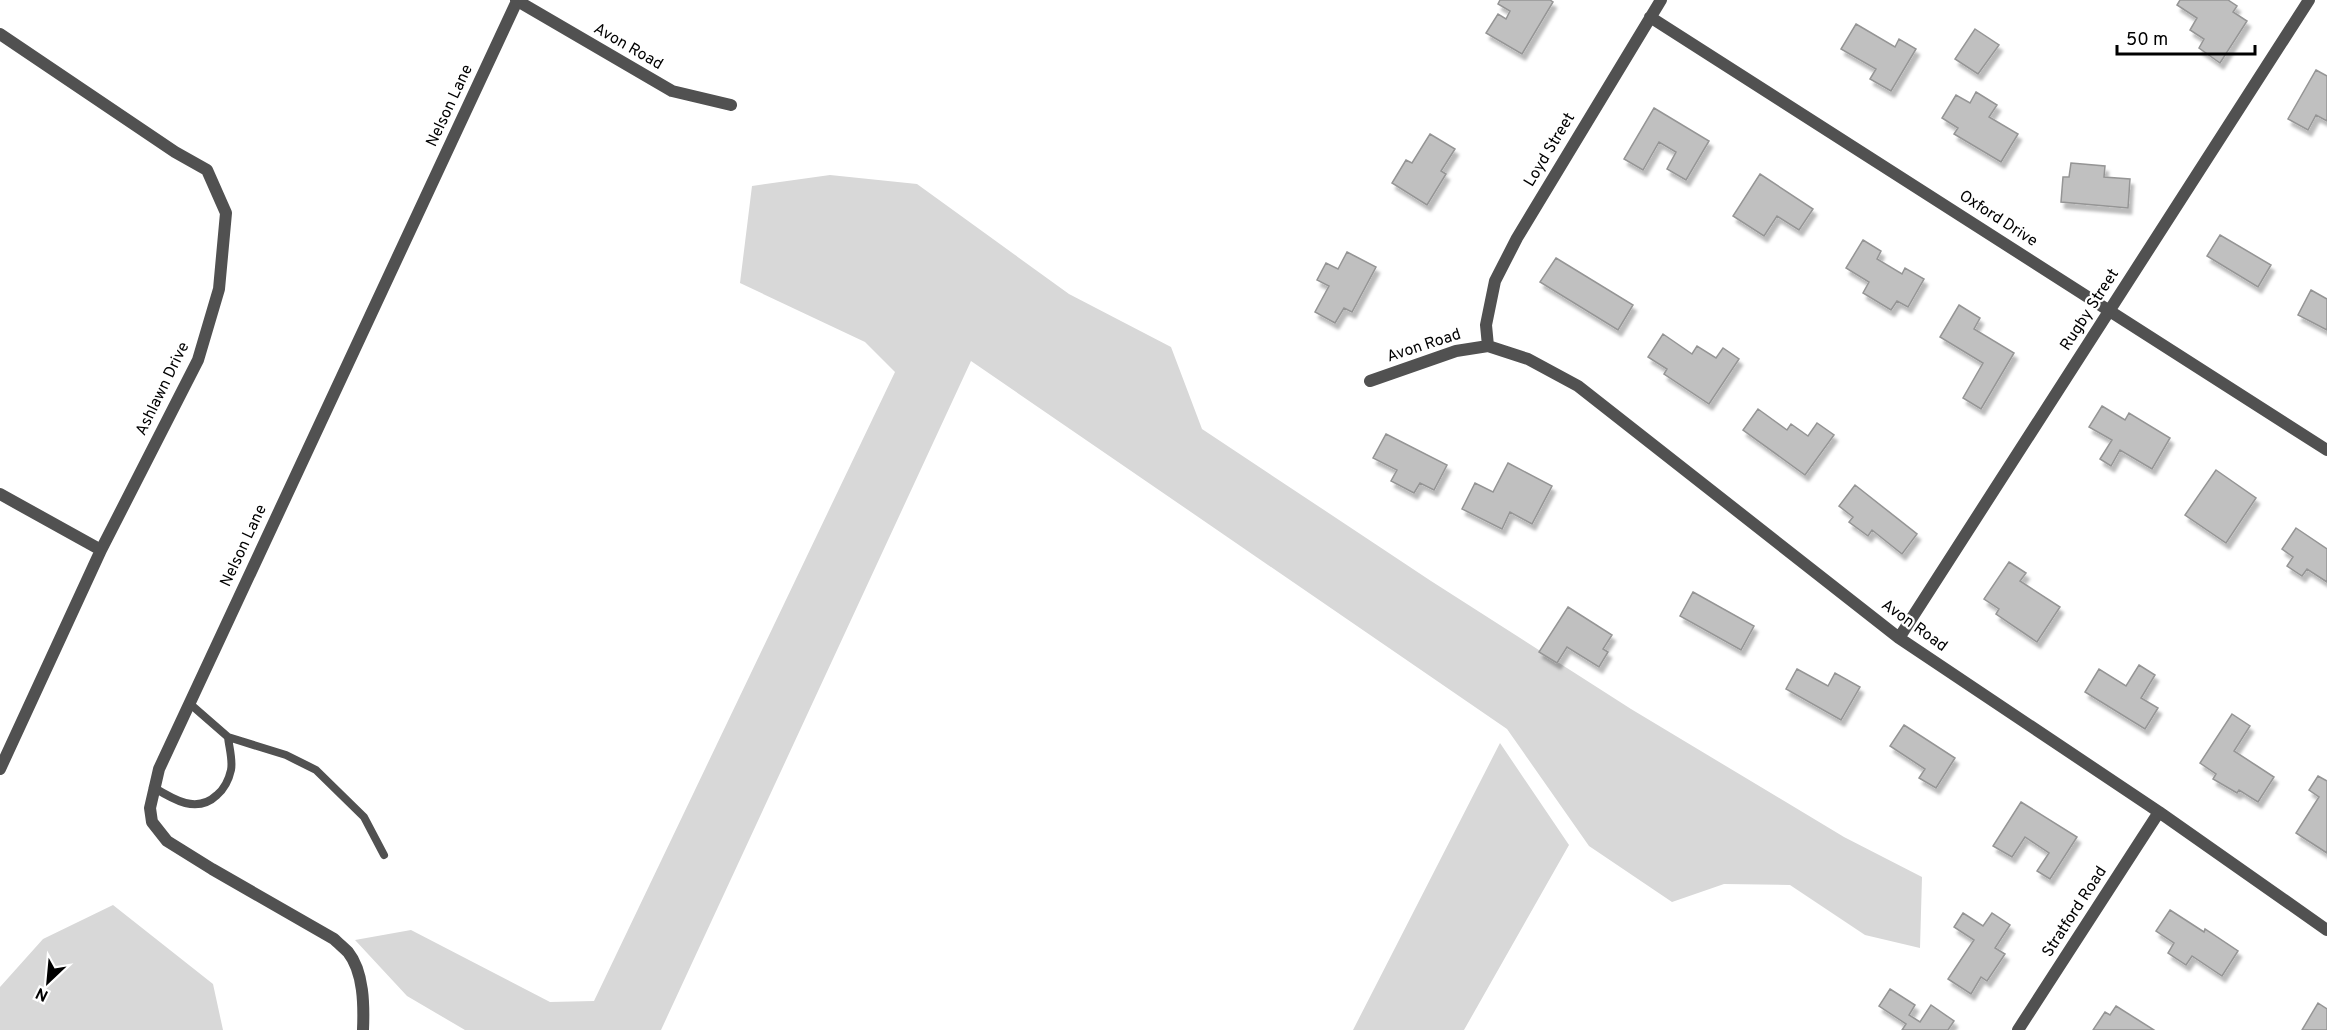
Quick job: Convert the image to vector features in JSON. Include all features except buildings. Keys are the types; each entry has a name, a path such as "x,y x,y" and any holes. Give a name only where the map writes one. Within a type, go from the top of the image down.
{"street":[{"name":"Avon Road","path":"517,0 672,91 731,105"},
{"name":"Nelson Lane","path":"363,1030 364,1006 356,966 348,952 334,939 167,841 152,822 150,808 153,787 189,704 517,0"},
{"name":"Loyd Street","path":"1486,325 1495,281 1516,238 1661,0"},
{"name":"Rugby Street","path":"1899,638 2309,0"},
{"name":"Oxford Drive","path":"1650,17 2327,450"},
{"name":"Ashlawn Drive","path":"0,34 175,152 207,170 225,213 219,289 198,360 101,549 0,769"},
{"name":"Avon Road","path":"1486,325 1488,346"},
{"name":"Avon Road","path":"1370,381 1456,351 1488,346 1528,359 1578,386 1899,638 2159,812 2327,930"},
{"path":"0,494 101,549"},
{"name":"Stratford Road","path":"2018,1030 2159,812"}],"lane":[{"path":"189,704 228,737 286,755 316,770 364,817 384,855"},
{"path":"153,787 174,800 195,806 210,801 224,789 231,769 228,737"}],"shaded area":[{"path":"830,175 917,184 1069,294 1171,347 1202,429 1431,581 1631,709 1844,837 1922,877 1920,948 1865,935 1790,885 1724,884 1672,902 1589,846 1507,729 971,361 661,1030 465,1030 407,996 355,940 411,930 550,1002 594,1001 895,372 865,342 740,283 752,186"},
{"path":"1500,743 1569,845 1464,1030 1353,1030"},
{"path":"113,905 213,984 223,1030 0,1030 0,987 43,939"}]}
